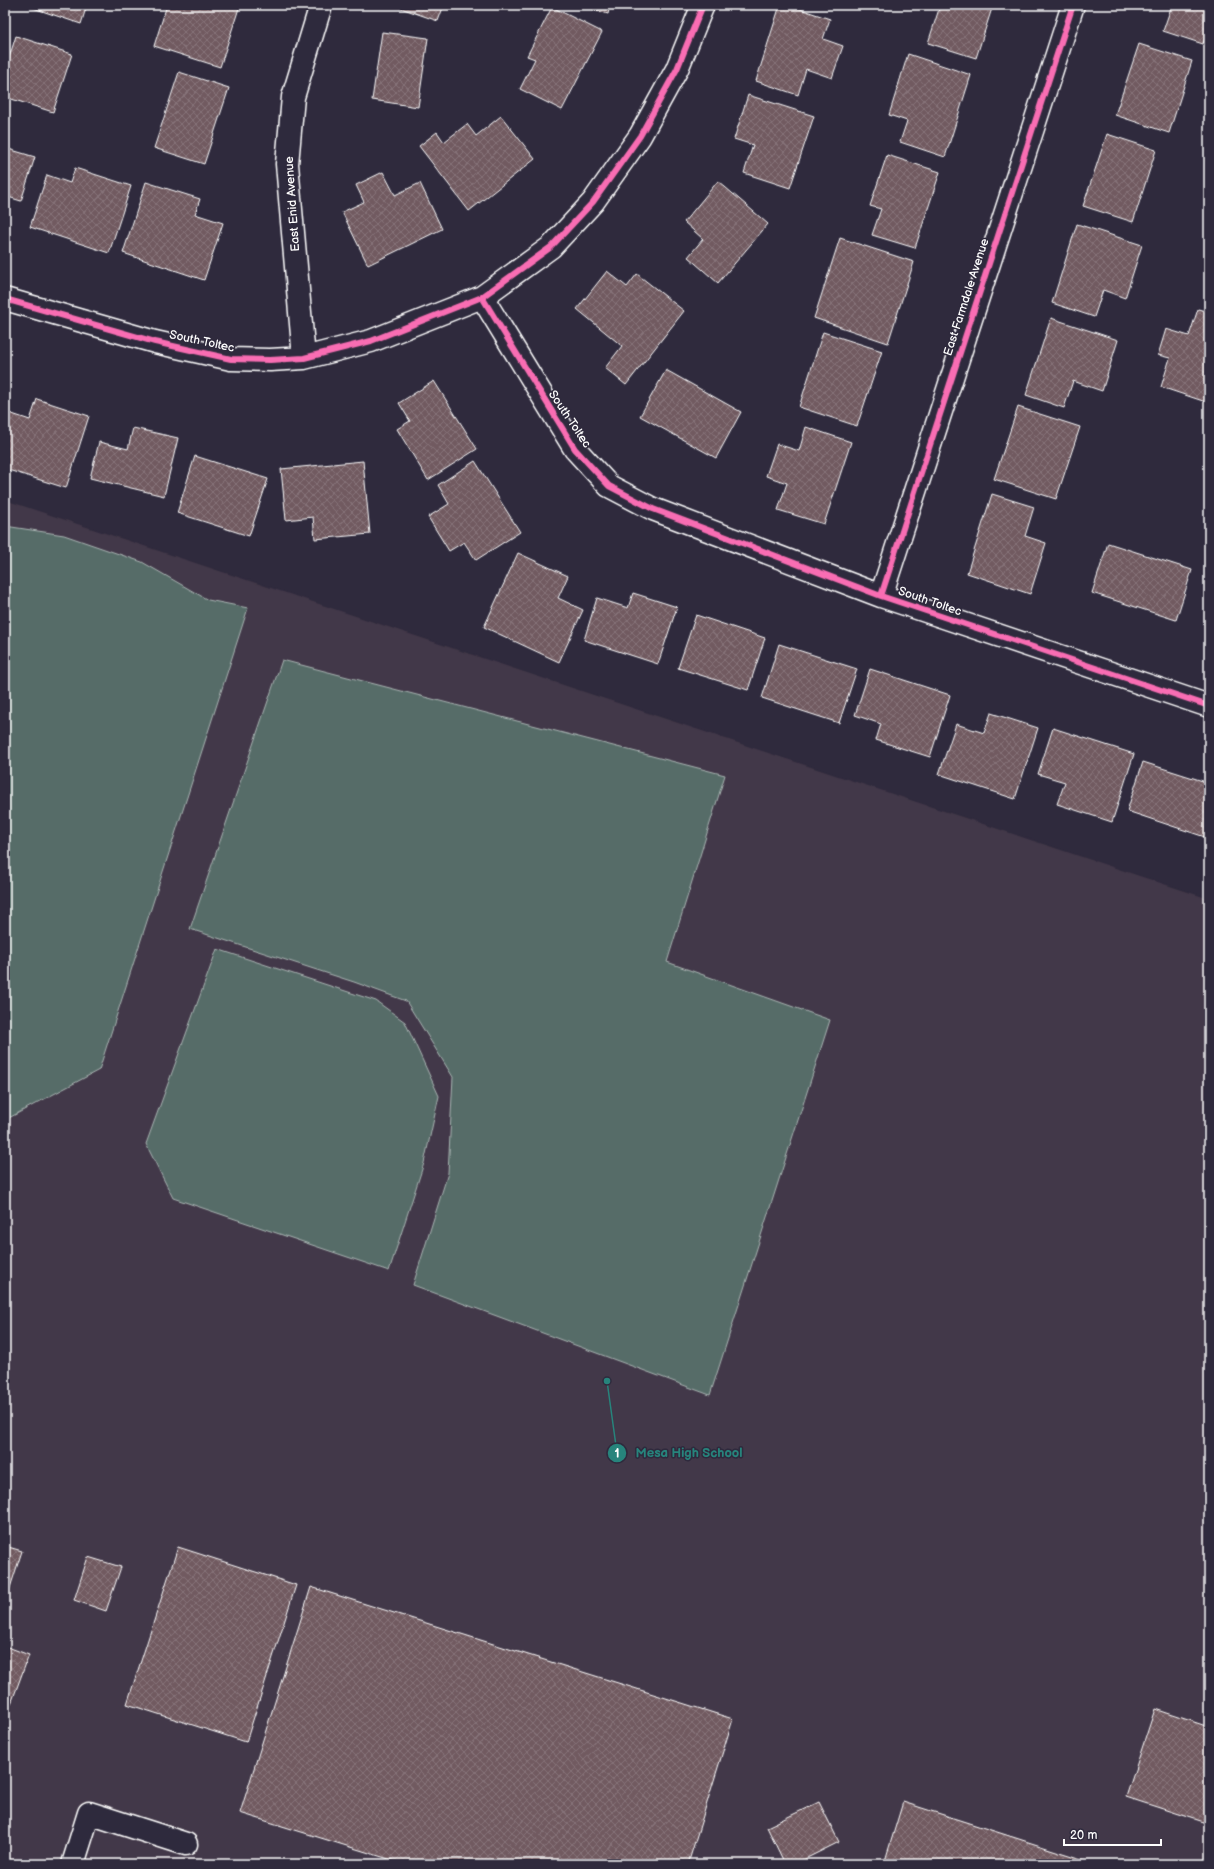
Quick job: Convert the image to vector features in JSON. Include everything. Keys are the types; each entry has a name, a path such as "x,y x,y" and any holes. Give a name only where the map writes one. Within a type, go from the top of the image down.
{"street":[{"name":"East Enid Avenue","path":"304,358 287,164 293,97 321,5"},
{"path":"482,297 551,247 593,202 640,136 677,69 703,5"},
{"name":"East Farmdale Avenue","path":"881,596 1073,5"},
{"name":"South Toltec","path":"5,299 155,342 231,359 304,358 371,341 482,297 575,449 609,486 653,509 881,596 1209,706"},
{"path":"73,1864 89,1813 186,1844"}],"shaded area":[{"path":"5,500 1209,899 1209,1864 5,1864"}],"green space":[{"path":"5,526 64,535 142,562 208,600 248,608 99,1070 5,1120"},
{"path":"282,660 725,775 667,962 830,1020 710,1395 413,1285 448,1173 453,1077 406,1001 354,982 190,929"},
{"path":"217,949 376,1001 405,1022 439,1096 424,1163 389,1271 173,1198 146,1144"}],"building":[{"path":"24,5 87,5 81,24"},
{"path":"167,5 240,5 220,67 154,46"},
{"path":"395,5 444,5 438,21"},
{"path":"581,5 610,5 608,14"},
{"path":"780,5 788,5 830,19 823,39 843,46 832,78 806,69 798,95 756,81"},
{"path":"937,5 993,5 976,58 928,43 940,6"},
{"path":"1172,5 1209,5 1209,26 1203,44 1163,31"},
{"path":"552,7 602,32 562,110 520,89 535,59 527,56"},
{"path":"382,32 428,38 418,107 372,100"},
{"path":"16,36 72,54 53,112 5,97 5,70"},
{"path":"1139,44 1192,61 1169,133 1115,115"},
{"path":"908,54 971,75 945,157 900,142 907,121 889,115"},
{"path":"179,72 229,88 204,164 154,148"},
{"path":"748,95 814,116 790,188 744,173 753,145 734,139"},
{"path":"501,116 535,159 469,211 419,146 437,132 444,142 467,124 476,136"},
{"path":"1107,134 1156,150 1133,222 1083,206"},
{"path":"5,148 35,157 21,201 5,196"},
{"path":"887,155 940,172 915,248 872,235 881,209 870,206"},
{"path":"75,168 131,186 109,253 30,227 47,175 70,183"},
{"path":"383,172 395,195 420,183 442,229 368,265 342,212 364,202 356,185"},
{"path":"718,181 768,224 718,283 688,257 703,239 684,222"},
{"path":"146,182 200,199 195,214 223,223 204,280 123,253"},
{"path":"1077,224 1142,245 1125,298 1103,290 1094,317 1052,303"},
{"path":"840,238 914,262 888,343 814,318"},
{"path":"607,271 627,287 637,274 684,311 626,385 605,368 622,346 577,309"},
{"path":"1198,309 1209,312 1209,403 1161,387 1170,358 1158,355 1166,329 1189,336"},
{"path":"1051,318 1118,340 1102,391 1073,381 1064,408 1026,395"},
{"path":"823,332 882,351 857,426 799,407"},
{"path":"666,370 741,412 716,458 640,416"},
{"path":"434,381 477,449 428,480 397,429 410,421 399,403"},
{"path":"37,399 89,416 66,488 5,469 6,412 30,420"},
{"path":"1018,407 1080,427 1056,499 994,479"},
{"path":"806,427 851,442 824,524 778,510 787,483 766,476 777,444 799,451"},
{"path":"133,428 178,438 164,496 90,478 99,442 128,449"},
{"path":"195,456 268,479 249,536 177,513"},
{"path":"363,461 370,534 315,539 313,517 286,520 281,469"},
{"path":"475,461 520,532 476,560 464,542 449,551 428,517 449,504 438,485"},
{"path":"992,494 1034,507 1025,536 1046,543 1030,594 967,573"},
{"path":"1108,543 1192,570 1176,620 1092,593"},
{"path":"518,553 568,576 558,598 583,610 559,662 484,627"},
{"path":"633,593 677,607 658,664 584,640 597,598 628,608"},
{"path":"696,615 765,638 748,690 678,668"},
{"path":"779,644 857,669 839,723 762,698"},
{"path":"870,669 950,695 930,757 876,740 881,724 855,715"},
{"path":"991,713 1038,728 1015,799 939,774 956,724 984,733"},
{"path":"1053,728 1134,754 1112,822 1057,804 1065,782 1038,774"},
{"path":"1143,762 1209,783 1208,838 1127,811"},
{"path":"5,1546 22,1551 7,1597 5,1596"},
{"path":"178,1547 296,1585 246,1742 127,1704"},
{"path":"88,1557 121,1567 106,1611 74,1600"},
{"path":"311,1587 733,1719 688,1864 405,1864 240,1813"},
{"path":"5,1646 29,1655 5,1720"},
{"path":"1155,1709 1209,1727 1209,1824 1126,1797"},
{"path":"819,1802 839,1842 795,1864 785,1864 767,1827"},
{"path":"903,1802 1097,1864 884,1864"}],"cycle path":[{"path":"5,299 155,342 231,359 270,360 304,358 371,341 482,297 551,247 593,202 640,136 677,69 703,5"},
{"path":"881,596 1073,5"},
{"path":"482,297 575,449 609,486 653,509 881,596 1209,706"}],"place":[{"name":"Mesa High School","path":"607,1381"}]}
